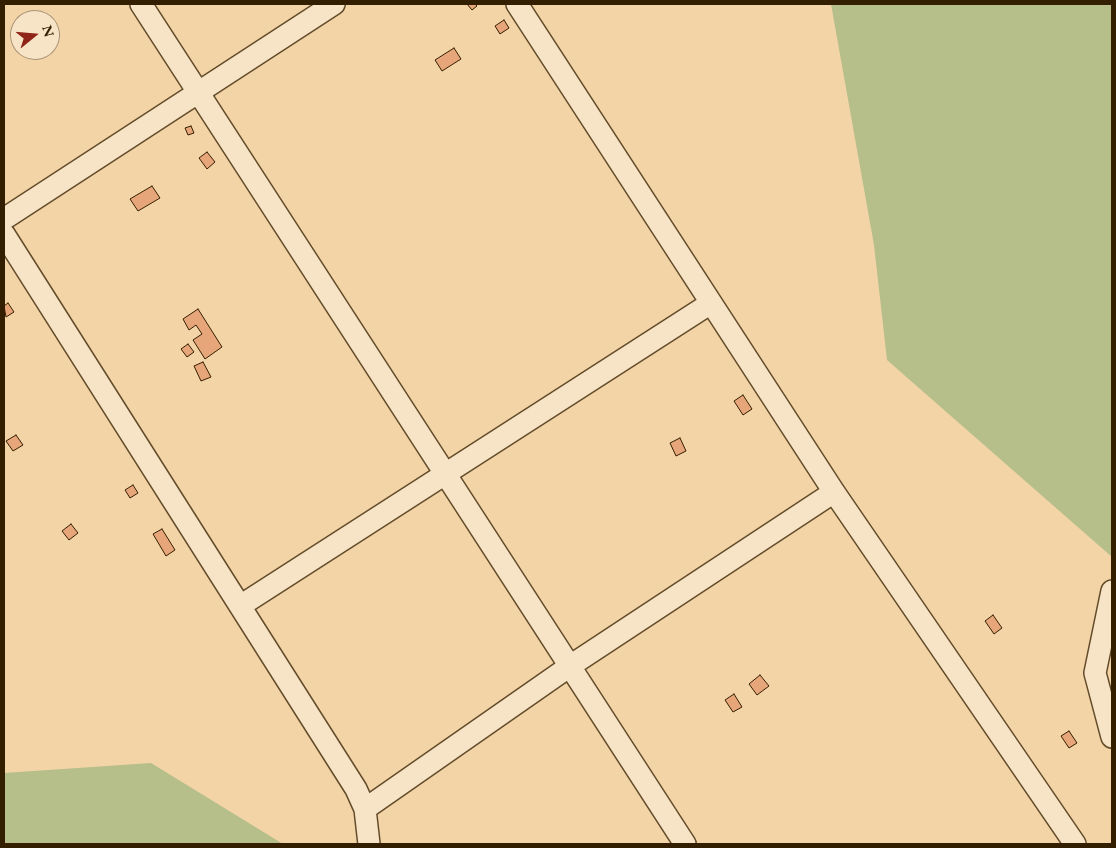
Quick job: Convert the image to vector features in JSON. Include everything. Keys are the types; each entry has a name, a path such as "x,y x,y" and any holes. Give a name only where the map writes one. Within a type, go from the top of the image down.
{"street":[{"path":"142,4 685,844"},
{"path":"4,219 334,4"},
{"path":"517,4 834,492 1075,844"},
{"path":"4,234 356,788 365,809 369,844"},
{"path":"240,606 711,303"},
{"path":"365,809 570,666 834,492"},
{"path":"1112,591 1095,673 1112,737"}],"green space":[{"path":"831,4 1112,4 1112,557 887,360 874,245"},
{"path":"151,763 283,844 4,844 4,773"}],"building":[{"path":"467,4 475,4 477,6 472,10"},
{"path":"504,20 509,28 500,34 495,26"},
{"path":"454,48 461,59 442,71 435,60"},
{"path":"191,126 194,133 188,135 185,128"},
{"path":"207,152 215,162 207,169 199,158"},
{"path":"152,186 160,198 138,211 130,199"},
{"path":"8,303 14,312 6,317 4,306"},
{"path":"198,309 222,347 205,359 193,340 202,334 196,325 189,330 183,319"},
{"path":"188,344 194,352 187,357 181,349"},
{"path":"203,362 211,377 201,381 194,366"},
{"path":"743,395 752,409 743,415 734,401"},
{"path":"16,435 23,445 13,451 6,441"},
{"path":"680,438 686,451 676,456 670,443"},
{"path":"133,485 138,493 130,498 125,490"},
{"path":"71,524 78,533 69,540 62,531"},
{"path":"162,529 175,550 166,556 153,534"},
{"path":"993,615 1002,628 994,634 985,621"},
{"path":"760,675 769,686 757,695 749,684"},
{"path":"734,694 742,707 733,712 725,700"},
{"path":"1069,731 1077,743 1069,748 1061,736"}]}
